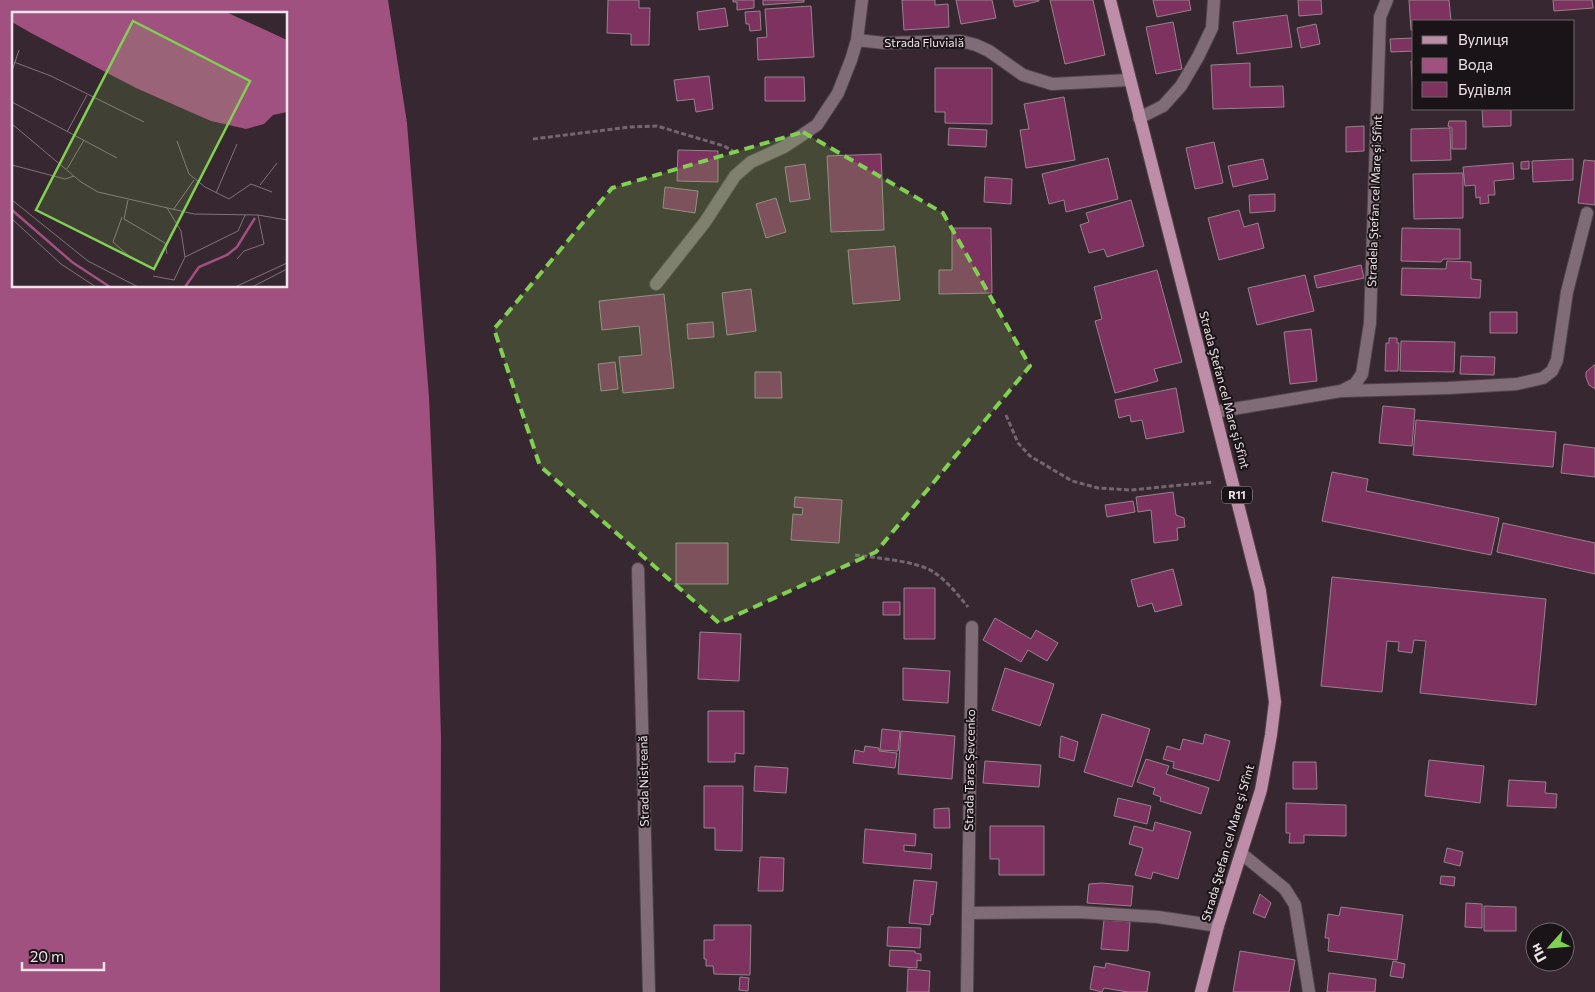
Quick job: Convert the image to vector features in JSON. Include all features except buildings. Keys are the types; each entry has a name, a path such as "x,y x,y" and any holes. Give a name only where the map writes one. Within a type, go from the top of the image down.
{"main road":[{"name":"Strada Ştefan cel Mare şi Sfînt","path":"1110,0 1260,591 1275,702 1261,790 1218,926 1201,992"}],"street":[{"path":"656,284 705,222 735,176 751,162 784,147 817,124 838,93 857,40 862,0"},
{"path":"1139,118 1163,106 1180,86 1198,58 1212,28 1214,0"},
{"name":"Stradela Ștefan cel Mare și Sfînt","path":"1341,391 1355,384 1362,374 1370,323 1380,17 1387,0"},
{"name":"Strada Fluvială","path":"857,40 884,43 961,41 989,51 1023,75 1052,84 1130,80"},
{"name":"Stradela Ștefan cel Mare și Sfînt","path":"1215,412 1341,391 1517,384 1543,378 1552,371 1557,360 1567,292 1587,213"},
{"name":"Strada Nistreană","path":"638,570 649,992"},
{"name":"Strada Taras Șevcenko","path":"967,992 972,627"},
{"path":"1242,854 1285,889 1295,905 1309,992"},
{"path":"968,913 1078,912 1158,917 1218,926"}],"path":[{"path":"533,139 630,127 657,126 724,146 751,162"},
{"path":"1006,415 1018,443 1030,456 1072,481 1098,488 1131,490 1233,480"},
{"path":"855,555 918,565 934,572 954,589 970,610 972,627"}],"highlighted area":[{"path":"803,132 943,213 1030,366 876,552 719,623 540,466 494,329 612,188"}],"water":[{"path":"0,0 388,0 407,123 429,397 441,738 440,992 0,992"}]}
